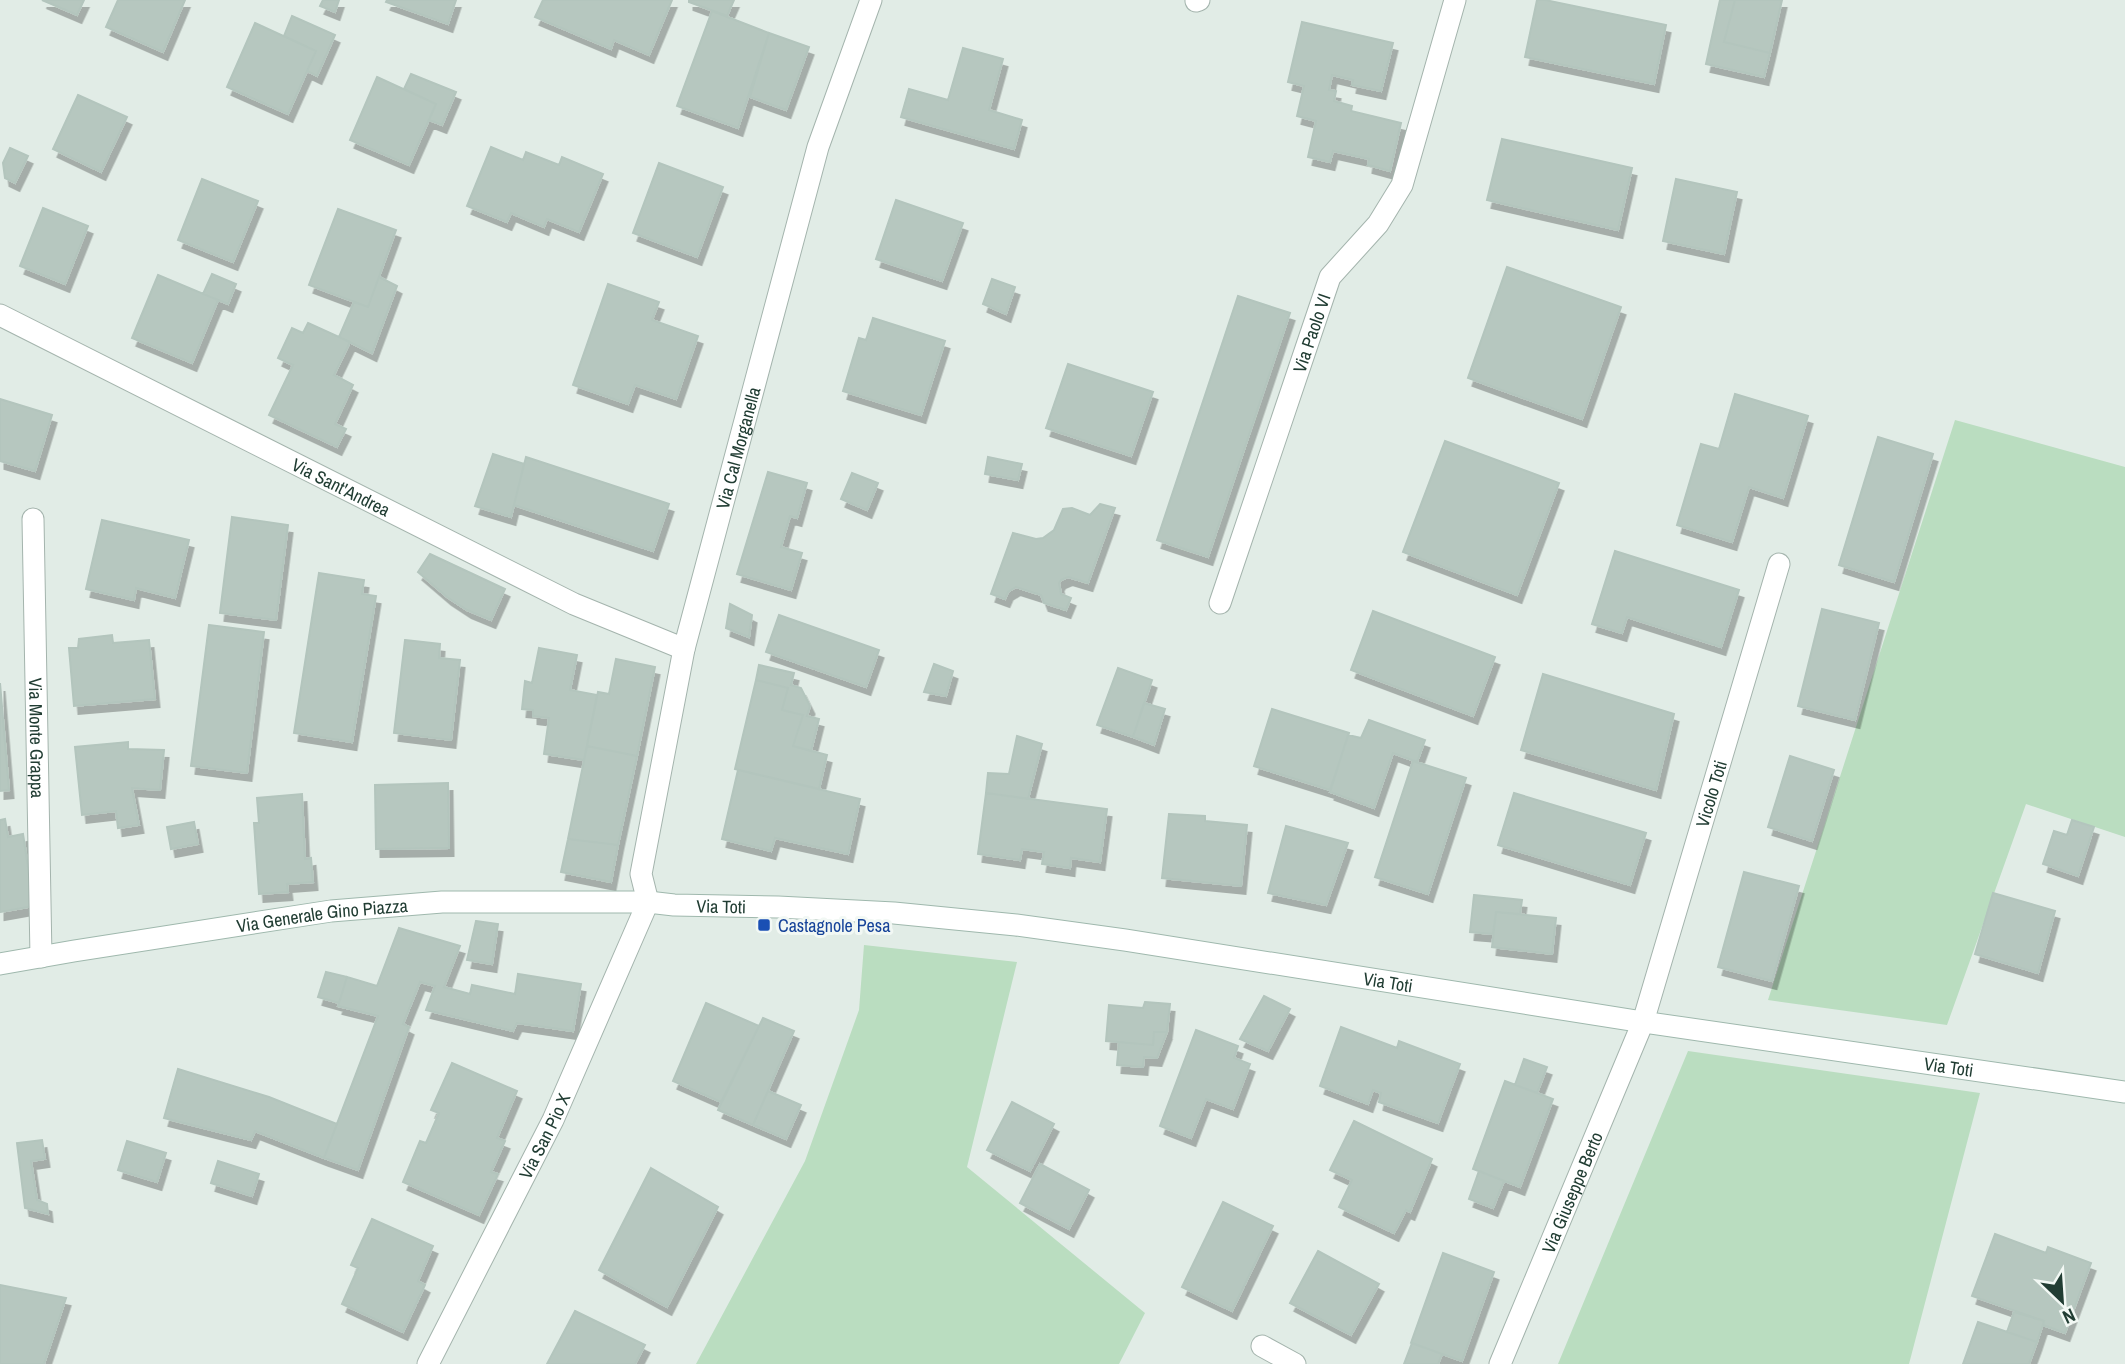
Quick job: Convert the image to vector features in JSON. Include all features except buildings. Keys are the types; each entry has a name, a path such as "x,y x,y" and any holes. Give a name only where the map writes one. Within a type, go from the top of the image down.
{"street":[{"name":"Via Cal Morganella","path":"648,902 641,874 684,649 818,147 871,0"},
{"name":"Via Paolo VI","path":"1220,603 1330,277 1378,224 1402,186 1455,0"},
{"name":"Via Sant'Andrea","path":"0,315 574,604 684,649"},
{"name":"Via Monte Grappa","path":"33,519 41,957"},
{"name":"Vicolo Toti","path":"1643,1022 1779,564"},
{"name":"Via Generale Gino Piazza","path":"0,964 331,911 442,902 648,902"},
{"name":"Via Toti","path":"648,902 894,914 1016,925 1643,1022 2125,1092"},
{"name":"Via San Pio X","path":"428,1364 553,1120 648,902"},
{"name":"Via Giuseppe Berto","path":"1500,1364 1643,1022"},
{"path":"1262,1346 1295,1364"}],"green space":[{"path":"1955,420 2125,467 2125,837 2026,804 1947,1025 1768,1000"},
{"path":"864,945 1017,962 967,1167 1145,1313 1119,1364 696,1364 805,1161 859,1010"},
{"path":"1688,1051 1980,1093 1909,1364 1558,1364"}],"place":[{"name":"Castagnole Pesa","path":"764,925"}]}
